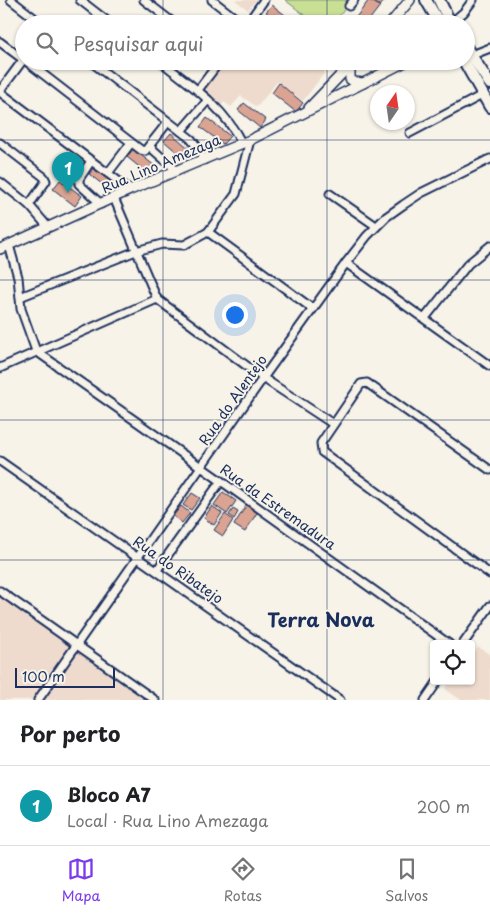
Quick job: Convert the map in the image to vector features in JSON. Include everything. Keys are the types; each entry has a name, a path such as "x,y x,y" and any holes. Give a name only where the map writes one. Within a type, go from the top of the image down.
{"main road":[{"path":"426,0 440,15"},
{"path":"438,0 444,15"},
{"path":"475,64 490,84"},
{"path":"474,70 490,107"}],"street":[{"path":"11,0 30,15"},
{"path":"80,0 99,15"},
{"path":"144,0 163,15"},
{"path":"212,0 231,15"},
{"path":"253,15 264,0"},
{"path":"398,15 410,0"},
{"path":"458,15 468,8 473,0"},
{"path":"0,42 15,53"},
{"path":"475,52 490,48"},
{"path":"16,70 0,92 130,190"},
{"path":"37,70 141,150 147,148 166,125"},
{"path":"101,70 166,125 182,131 191,139 204,160"},
{"path":"20,297 136,250 158,244 189,244 208,232 236,194 246,142 198,90 172,70"},
{"path":"198,90 213,70"},
{"name":"Rua Lino Amezaga","path":"304,113 346,70"},
{"path":"351,70 350,79 358,84 364,83"},
{"name":"Rua Lino Amezaga","path":"4,247 130,190 246,142 389,70"},
{"path":"410,134 484,94"},
{"path":"182,131 208,100"},
{"path":"0,143 46,181 29,206"},
{"path":"108,173 131,143"},
{"path":"147,148 178,171"},
{"name":"Rua do Alentejo","path":"38,700 312,309 346,262 376,226 402,205 490,159"},
{"path":"91,160 79,180 79,184 101,204"},
{"path":"0,182 29,206 48,227"},
{"path":"330,194 376,226"},
{"path":"114,198 157,299 263,378 333,424"},
{"path":"208,232 312,309"},
{"path":"425,318 468,264 490,246"},
{"path":"4,247 18,277 20,309 36,351"},
{"path":"346,262 490,366"},
{"path":"0,368 157,299"},
{"name":"Rua da Estremadura","path":"36,351 443,640"},
{"path":"490,470 370,385 363,383 322,440 321,446 322,452 490,574"},
{"name":"Rua do Ribatejo","path":"0,461 340,700"},
{"path":"157,570 221,481"},
{"path":"0,591 155,700"},
{"path":"467,640 490,606"},
{"path":"425,700 435,685"}],"shaded area":[{"path":"235,0 256,0 248,10"},
{"path":"217,70 322,70 325,72 303,101 277,82 257,107 241,96 231,107 224,102 220,107 212,101 214,99 204,92 207,89 205,87"},
{"path":"0,597 35,622 145,700 0,700"},
{"path":"479,647 490,655 490,700 461,700 445,689 448,685 475,685 475,652"}],"green space":[{"path":"285,0 352,0 340,15 304,15"}],"building":[{"path":"369,0 380,6 373,15 358,15"},
{"path":"371,0 385,0 380,6"},
{"path":"272,5 285,15 270,15 266,12"},
{"path":"279,83 303,103 296,112 272,93"},
{"path":"244,103 266,120 260,128 238,110"},
{"path":"207,118 230,136 223,144 200,127"},
{"path":"171,133 192,151 185,159 164,141"},
{"path":"133,149 155,166 148,174 127,157"},
{"path":"96,166 118,182 111,191 89,174"},
{"path":"60,180 82,196 75,206 53,189"},
{"path":"223,492 236,501 227,514 214,505"},
{"path":"192,493 200,498 191,510 183,505"},
{"path":"247,504 258,511 245,532 234,525"},
{"path":"181,506 190,513 182,523 173,516"},
{"path":"212,506 222,513 214,525 204,518"},
{"path":"233,509 238,512 234,519 229,515"},
{"path":"225,514 233,520 223,536 214,530"}],"place":[{"name":"Bloco A7","path":"68,193"}],"district":[{"name":"Terra Nova","path":"321,620"}]}
